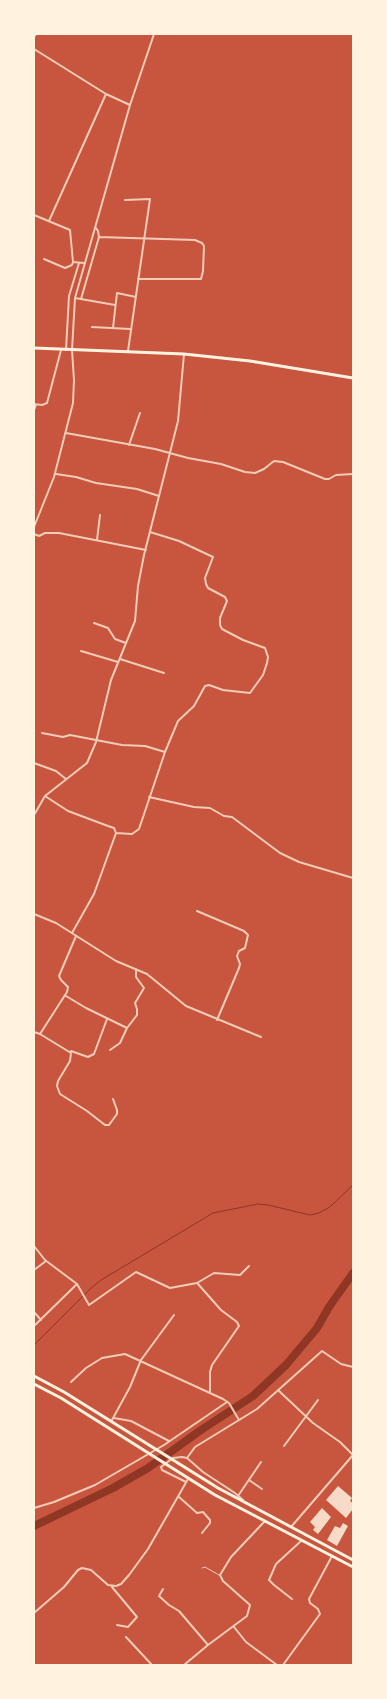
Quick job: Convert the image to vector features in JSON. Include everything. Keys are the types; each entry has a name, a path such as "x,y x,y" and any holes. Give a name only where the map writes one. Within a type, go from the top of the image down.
{"main road":[{"path":"34,348 184,354 250,361 353,378"},
{"path":"34,1376 112,1420 211,1484 353,1560"},
{"path":"34,1384 61,1398 187,1480 353,1567"}],"street":[{"path":"34,527 55,474 73,403 72,350 75,298 130,105 154,34"},
{"path":"34,49 106,94 130,105"},
{"path":"49,221 106,94"},
{"path":"124,200 150,199 128,351"},
{"path":"34,215 67,228 71,232 73,262 70,267 65,268 44,259"},
{"path":"81,300 99,237 98,231 95,228"},
{"path":"99,237 195,240 204,246 201,279 138,279"},
{"path":"73,262 84,263"},
{"path":"66,350 69,296 79,263"},
{"path":"113,328 117,293 136,297"},
{"path":"75,298 115,305"},
{"path":"92,327 131,329"},
{"path":"34,410 35,404 47,403 50,398 60,350"},
{"path":"34,815 45,796 87,763 96,740 111,680 136,614 138,586 178,421 184,354"},
{"path":"129,445 140,414"},
{"path":"66,433 156,448 245,472 255,473 274,461 283,462 325,479 336,475 353,474"},
{"path":"55,474 76,477 96,483 137,488 159,496"},
{"path":"97,540 100,514"},
{"path":"116,833 132,834 139,829 165,752 178,721 194,706 205,686 209,685 223,690 250,693 263,675 268,657 265,648 242,640 220,625 220,618 227,602 226,597 208,588 206,584 206,572 213,556 179,541 150,532"},
{"path":"34,534 40,536 48,533 59,534 146,550"},
{"path":"94,623 108,628 115,639 126,644"},
{"path":"81,651 164,673"},
{"path":"42,733 62,737 70,735 122,745 145,746 165,752"},
{"path":"34,763 56,771 66,779"},
{"path":"45,796 68,812 114,828 116,833 94,894 72,933"},
{"path":"149,797 194,807 210,808 224,816 232,817 280,853 299,862 353,878"},
{"path":"197,911 244,931 248,935 245,948 237,956 240,964 239,968 217,1020"},
{"path":"34,914 56,923 116,961 147,974 186,1006 261,1037"},
{"path":"40,1034 66,996 68,987 59,976 76,936"},
{"path":"110,1050 120,1043 136,1015 135,1003 144,988 136,977 136,969"},
{"path":"66,996 127,1028"},
{"path":"34,1032 58,1047 88,1057 94,1054 107,1019"},
{"path":"68,1051 71,1056 70,1061 61,1075 57,1086 60,1094 105,1125 109,1125 117,1114 118,1110 113,1099"},
{"path":"34,1246 47,1261 77,1284 89,1305 136,1272 169,1288 197,1283 214,1273 240,1275 249,1266"},
{"path":"34,1270 47,1261"},
{"path":"197,1283 221,1310 237,1322 239,1326 212,1365 210,1392"},
{"path":"34,1326 77,1284"},
{"path":"34,1312 41,1320"},
{"path":"112,1420 130,1387 141,1360 174,1315"},
{"path":"187,1458 195,1447 257,1409 322,1351 342,1364 353,1367"},
{"path":"71,1382 86,1368 102,1358 126,1354 228,1402 239,1420"},
{"path":"279,1391 313,1423 340,1442 353,1455 291,1527"},
{"path":"284,1446 318,1400"},
{"path":"34,1508 95,1486 228,1402"},
{"path":"112,1420 117,1418 131,1421 169,1441"},
{"path":"112,1586 121,1584 148,1549 187,1480 176,1478 161,1469 173,1458 187,1458 245,1503"},
{"path":"238,1496 261,1462"},
{"path":"249,1480 262,1489"},
{"path":"178,1497 197,1513 203,1512 211,1521 202,1533"},
{"path":"184,1665 247,1616 250,1606 223,1581 220,1575 231,1557 264,1522"},
{"path":"292,1599 269,1580 276,1564 301,1541"},
{"path":"283,1665 320,1614 318,1609 310,1603 309,1599 332,1556"},
{"path":"34,1613 64,1587 78,1570 82,1568 91,1570 112,1586 116,1593 136,1613 137,1616 128,1628 117,1625"},
{"path":"163,1589 159,1596 168,1605 179,1611 208,1645"},
{"path":"234,1626 246,1642 276,1665"},
{"path":"126,1637 152,1665"}],"lane":[{"path":"202,1568 205,1567 220,1575"}],"building":[{"path":"338,1486 352,1498 350,1501 353,1503 353,1509 346,1518 326,1500"},
{"path":"322,1508 331,1517 318,1534 313,1530 315,1527 310,1522"},
{"path":"343,1523 348,1526 337,1546 327,1540 335,1526 340,1528"}],"waterway":[{"path":"34,1345 101,1280 213,1213 258,1204 310,1215 330,1207 353,1185"},
{"path":"34,1526 113,1488 148,1468 253,1396 286,1365 317,1328 353,1273"}]}
